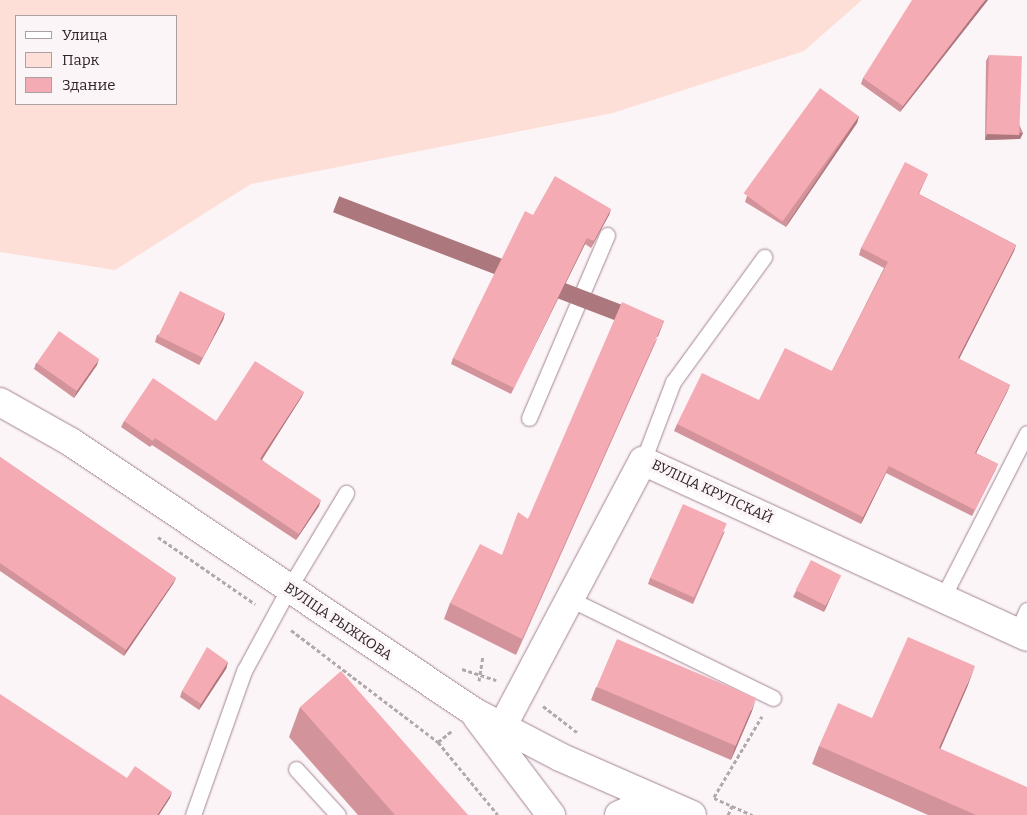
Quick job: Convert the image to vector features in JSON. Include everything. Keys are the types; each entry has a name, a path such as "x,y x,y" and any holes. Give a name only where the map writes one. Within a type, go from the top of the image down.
{"main road":[{"name":"ВУЛІЦА РЫЖКОВА","path":"0,402 71,442 474,712 560,757 689,804"},
{"name":"ВУЛІЦА КРУПСКАЙ","path":"502,727 643,461 943,597 1024,626"},
{"path":"474,712 550,815"},
{"path":"619,815 635,808 689,804"}],"lane":[{"path":"529,418 607,235"},
{"path":"643,461 673,382 764,257"},
{"path":"943,597 1027,433"},
{"path":"193,815 244,671 289,588 346,493"},
{"path":"570,600 773,698"},
{"path":"296,769 338,815"}],"path":[{"path":"461,669 480,674 522,691 580,734"},
{"path":"714,797 773,698"},
{"path":"689,804 714,797 752,815"},
{"path":"728,815 732,806"}],"green space":[{"path":"0,0 862,0 804,51 613,113 251,184 115,270 0,252"}],"building":[{"path":"912,0 985,0 903,106 863,78"},
{"path":"989,55 1022,56 1019,135 986,134"},
{"path":"820,88 859,116 782,221 744,193"},
{"path":"905,162 928,174 918,194 1016,245 958,358 1010,385 975,453 998,464 975,510 889,466 863,517 677,424 702,373 759,400 785,348 832,371 888,262 861,248"},
{"path":"555,176 611,209 594,241 587,238 514,388 453,358 525,211 533,215"},
{"path":"180,291 225,313 203,358 158,336"},
{"path":"622,302 664,321 522,639 450,603 480,544 502,555 518,512 528,519"},
{"path":"59,331 99,359 77,391 37,363"},
{"path":"255,361 304,392 260,459 321,500 299,534 155,438 153,441 124,421 153,378 216,421"},
{"path":"0,457 176,578 126,650 0,563"},
{"path":"683,504 727,524 694,598 650,578"},
{"path":"811,560 841,575 826,606 796,590"},
{"path":"908,637 975,666 939,748 1027,787 1027,815 976,815 819,746 838,703 872,718"},
{"path":"617,639 756,698 736,746 597,687"},
{"path":"207,647 228,662 201,704 182,691"},
{"path":"341,671 468,815 395,815 300,707"},
{"path":"0,694 127,778 135,766 172,792 157,815 0,815"}]}
